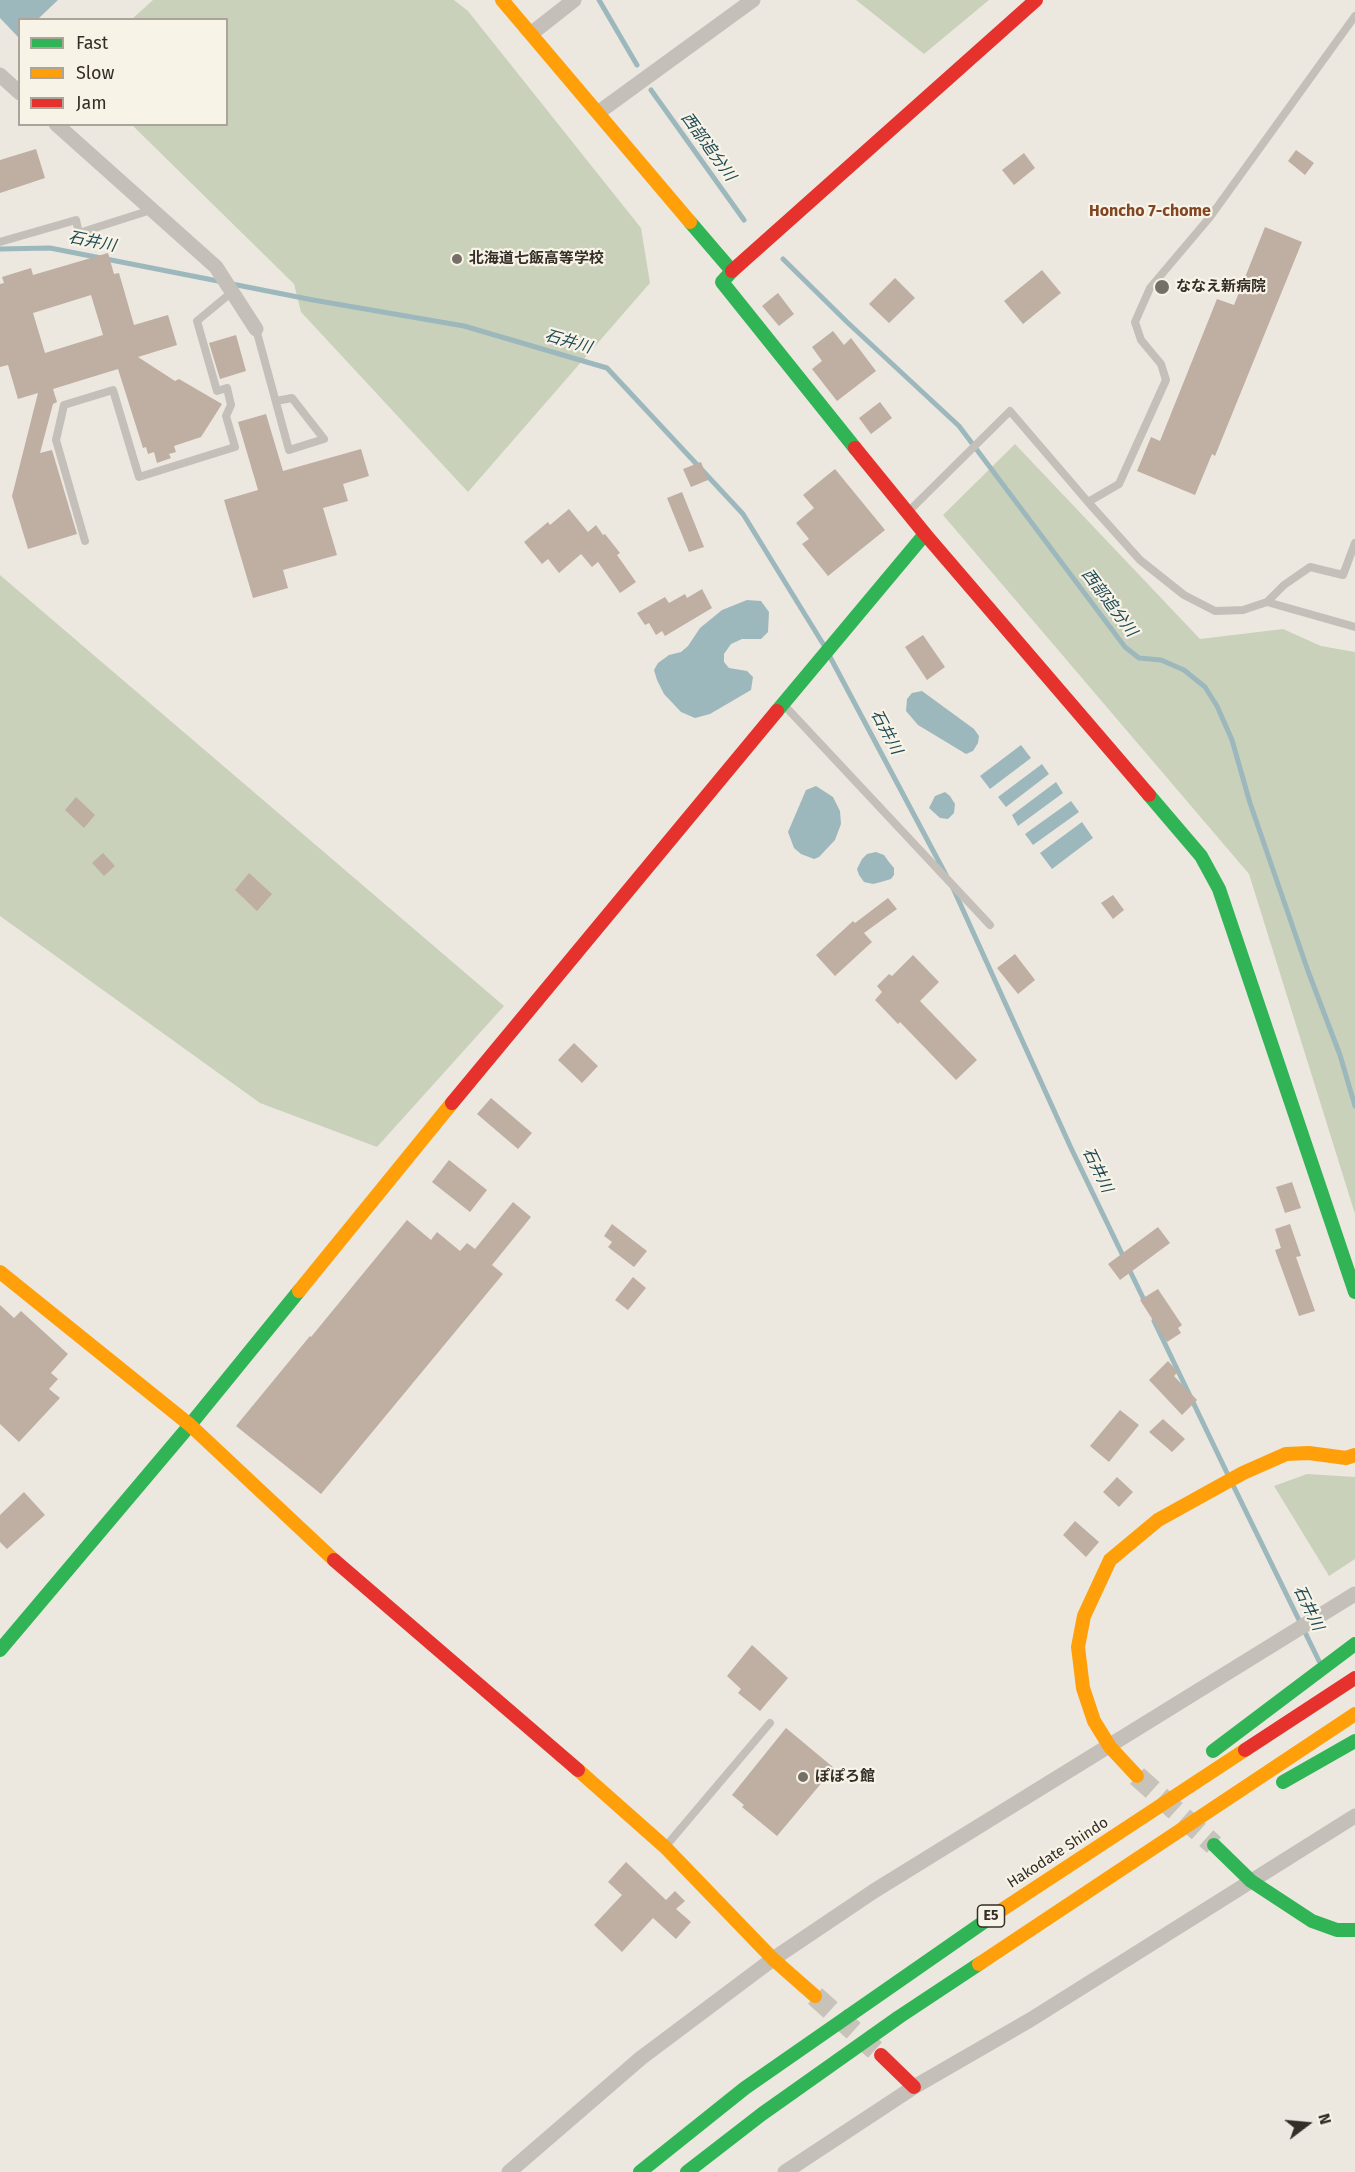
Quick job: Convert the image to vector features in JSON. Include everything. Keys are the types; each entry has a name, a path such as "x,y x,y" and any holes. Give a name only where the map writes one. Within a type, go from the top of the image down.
{"main road":[{"path":"502,0 732,271"},
{"path":"1036,0 722,282 907,513 1201,855 1219,889 1355,1292"},
{"path":"0,1650 190,1425 434,1124 925,534"},
{"path":"0,1272 190,1425 344,1568 665,1847 773,1959 815,1995"},
{"path":"1137,1776 1110,1747 1094,1721 1083,1688 1078,1647 1084,1616 1110,1560 1138,1534 1158,1520 1243,1473 1286,1454 1309,1453 1347,1458 1355,1455"},
{"path":"1206,1757 1355,1644"},
{"name":"Hakodate Shindo","path":"640,2172 745,2088 986,1920 1355,1677"},
{"name":"E5","path":"687,2172 762,2114 899,2017 1355,1714"},
{"path":"1272,1788 1355,1741"},
{"path":"986,1920 1177,1778"},
{"path":"1110,1875 1252,1799"},
{"path":"1214,1845 1251,1881 1311,1921 1337,1929 1355,1930"},
{"path":"881,2055 914,2087"}],"street":[{"path":"532,33 574,0"},
{"path":"599,112 753,0"},
{"path":"0,75 18,91"},
{"path":"58,126 216,267 256,329"},
{"path":"509,2172 641,2058 773,1959 874,1891 1355,1594"},
{"path":"785,2172 914,2087 1030,2020 1355,1816"}],"lane":[{"path":"1088,502 1119,484 1166,380 1161,364 1141,340 1135,322 1150,288 1210,217 1355,16"},
{"path":"0,242 76,220 79,233 153,210"},
{"path":"85,541 56,441 64,405 113,390 139,477 235,447 226,416 231,405 227,388 217,391 197,321 232,292"},
{"path":"256,329 289,450 324,439 292,398 276,401"},
{"path":"907,513 1010,411 1140,560 1184,595 1215,611 1243,610 1267,602 1284,585 1310,567 1343,575 1355,543"},
{"path":"1267,602 1355,627"},
{"path":"783,704 990,925"},
{"path":"665,1847 770,1723"}],"green space":[{"name":"北海道七飯高等学校","path":"153,0 454,0 468,11 641,228 650,283 468,492 301,312 294,284 133,126 228,126 228,18 133,18"},
{"path":"856,0 989,0 924,54"},
{"path":"1015,444 1200,639 1283,629 1321,646 1355,652 1355,1214 1249,874 943,515"},
{"path":"0,575 504,1006 377,1147 260,1103 0,916"},
{"path":"1307,1474 1355,1477 1355,1559 1329,1576 1274,1486"}],"water":[{"path":"0,0 58,0 39,18 18,18 18,37 0,18"},
{"path":"747,600 761,601 769,612 768,632 761,639 742,639 731,644 724,654 724,662 729,668 747,671 753,677 751,690 710,714 695,718 681,712 664,694 657,680 654,670 658,663 669,655 681,652 700,628 722,610"},
{"path":"922,691 974,729 979,736 973,751 966,754 918,725 906,711 907,699 912,693"},
{"path":"1021,745 1031,758 990,789 980,776"},
{"path":"1042,764 1049,774 1006,807 998,797"},
{"path":"1056,782 1063,793 1018,826 1012,815"},
{"path":"816,786 833,797 840,811 841,824 835,840 819,857 814,859 801,854 794,848 788,832 806,790"},
{"path":"945,792 955,804 954,813 948,819 940,818 929,808 935,796"},
{"path":"1071,801 1079,812 1033,845 1025,834"},
{"path":"1082,822 1093,838 1052,869 1040,853"},
{"path":"876,852 884,855 894,868 894,875 891,879 873,884 864,882 857,869 867,854"}],"building":[{"path":"36,149 45,178 0,193 0,160"},
{"path":"1296,150 1314,163 1305,175 1288,161"},
{"path":"1024,153 1035,168 1014,185 1002,170"},
{"path":"1265,227 1302,242 1215,456 1212,454 1195,495 1137,471 1151,437 1160,441 1217,299 1234,305"},
{"path":"108,253 114,274 119,273 134,325 168,315 177,345 138,357 175,381 179,379 222,404 201,437 174,446 176,452 169,454 171,458 157,463 154,452 148,454 146,447 143,448 118,369 53,389 57,402 53,404 40,453 52,450 77,534 28,549 12,496 38,393 18,399 8,365 0,367 0,284 4,283 2,277 31,268 33,275","holes":["91,295 103,335 45,353 33,313"]},
{"path":"1042,270 1061,293 1023,324 1004,301"},
{"path":"895,278 915,298 889,323 869,304"},
{"path":"778,293 794,314 779,326 762,306"},
{"path":"833,331 844,345 851,338 876,371 837,401 812,369 822,361 812,347"},
{"path":"236,335 246,371 220,379 209,343"},
{"path":"880,402 892,418 871,434 859,418"},
{"path":"266,414 283,471 361,449 369,476 343,484 348,501 323,508 337,555 283,570 288,588 253,598 224,500 258,490 238,422"},
{"path":"701,462 708,480 691,487 683,469"},
{"path":"835,469 885,530 828,576 802,544 809,539 796,523 814,508 803,495"},
{"path":"682,492 704,547 689,552 667,498"},
{"path":"569,509 588,532 596,525 603,535 605,534 620,553 617,555 636,582 620,593 598,562 592,567 581,554 559,573 548,559 542,564 524,542 548,522 550,525"},
{"path":"702,589 712,608 665,636 662,631 656,635 649,623 645,625 637,613 665,597 669,603 685,594 687,598"},
{"path":"923,635 945,667 927,680 905,647"},
{"path":"76,797 95,815 84,828 65,810"},
{"path":"103,853 115,866 104,876 92,863"},
{"path":"249,873 272,894 257,911 235,890"},
{"path":"1113,895 1124,910 1113,919 1101,903"},
{"path":"888,898 897,909 864,933 872,942 835,976 816,955 853,921 855,923"},
{"path":"1015,954 1035,980 1018,994 997,968"},
{"path":"913,955 939,982 920,1001 977,1060 956,1080 900,1022 898,1024 875,1000 882,992 877,986 889,974 892,976"},
{"path":"574,1043 598,1066 582,1083 558,1060"},
{"path":"491,1098 532,1133 518,1149 477,1114"},
{"path":"449,1160 487,1190 470,1212 432,1182"},
{"path":"1292,1182 1301,1208 1285,1213 1276,1187"},
{"path":"513,1202 531,1217 492,1265 503,1274 321,1494 236,1426 407,1220 431,1240 437,1232 460,1251 467,1243 475,1249"},
{"path":"612,1224 647,1251 634,1267 608,1247 612,1242 604,1236"},
{"path":"1290,1224 1301,1256 1296,1257 1315,1311 1299,1316 1275,1250 1281,1248 1275,1229"},
{"path":"1158,1227 1170,1243 1120,1280 1108,1264"},
{"path":"633,1277 646,1288 628,1310 615,1300"},
{"path":"1158,1289 1182,1325 1178,1328 1181,1333 1167,1342 1140,1300"},
{"path":"0,1305 14,1318 21,1311 68,1354 51,1373 58,1379 49,1389 60,1398 19,1442 0,1424"},
{"path":"1168,1361 1178,1372 1174,1376 1197,1400 1182,1415 1149,1380"},
{"path":"1120,1410 1139,1425 1109,1462 1090,1446"},
{"path":"1163,1419 1185,1439 1172,1452 1149,1432"},
{"path":"1117,1477 1133,1492 1119,1507 1103,1492"},
{"path":"24,1492 45,1515 7,1549 0,1542 0,1515"},
{"path":"1075,1521 1099,1542 1086,1557 1063,1535"},
{"path":"752,1645 788,1678 760,1711 738,1693 741,1689 727,1676"},
{"name":"ぽぽろ館","path":"786,1728 834,1768 777,1836 742,1807 744,1805 732,1795"},
{"path":"626,1862 666,1900 675,1891 685,1901 676,1909 691,1922 676,1939 653,1918 622,1952 594,1925 622,1895 608,1882"}],"waterway":[{"name":"西部追分川","path":"599,0 637,65"},
{"name":"西部追分川","path":"651,90 744,220"},
{"name":"石井川","path":"0,249 50,248 223,282"},
{"name":"西部追分川","path":"783,259 959,426 1125,647 1139,658 1161,660 1184,670 1205,687 1217,706 1232,740 1250,803 1308,971 1340,1055 1355,1106"},
{"name":"石井川","path":"232,284 464,326 607,368 743,514 825,647"},
{"name":"石井川","path":"829,655 946,875"},
{"name":"石井川","path":"953,888 1071,1148 1124,1258"},
{"name":"石井川","path":"1128,1267 1146,1304"},
{"name":"石井川","path":"1154,1321 1228,1475"},
{"name":"石井川","path":"1232,1483 1319,1661"}],"tunnel":[{"path":"1137,1776 1214,1845"},
{"path":"815,1996 875,2050"}],"traffic: fast":[{"path":"690,222 732,271 722,282 855,448"},
{"path":"777,711 925,534"},
{"path":"1149,795 1201,856 1219,889 1355,1292"},
{"path":"0,1650 190,1425 299,1291"},
{"path":"1213,1751 1355,1644"},
{"path":"1283,1782 1355,1741"},
{"path":"1214,1845 1251,1881 1312,1921 1337,1930 1355,1930"},
{"path":"640,2172 745,2088 991,1917"},
{"path":"687,2172 762,2114 899,2017 979,1964"}],"traffic: slow":[{"path":"502,0 690,222"},
{"path":"299,1291 452,1103"},
{"path":"0,1272 190,1425 334,1560"},
{"path":"1137,1776 1110,1747 1094,1721 1083,1688 1078,1647 1084,1616 1110,1560 1158,1520 1243,1473 1286,1454 1309,1453 1346,1458 1355,1455"},
{"path":"979,1964 1355,1714"},
{"path":"991,1917 1245,1750"},
{"path":"578,1770 665,1847 773,1959 815,1996"}],"traffic: jam":[{"path":"732,271 1036,0"},
{"path":"855,448 925,534 1149,795"},
{"path":"452,1103 777,711"},
{"path":"334,1560 578,1770"},
{"path":"1245,1750 1355,1678"},
{"path":"881,2055 914,2087"}],"place":[{"name":"北海道七飯高等学校","path":"457,259"},
{"name":"ななえ新病院","path":"1162,287"},
{"name":"ぽぽろ館","path":"803,1777"}],"district":[{"name":"Honcho 7-chome","path":"1150,212"}]}
